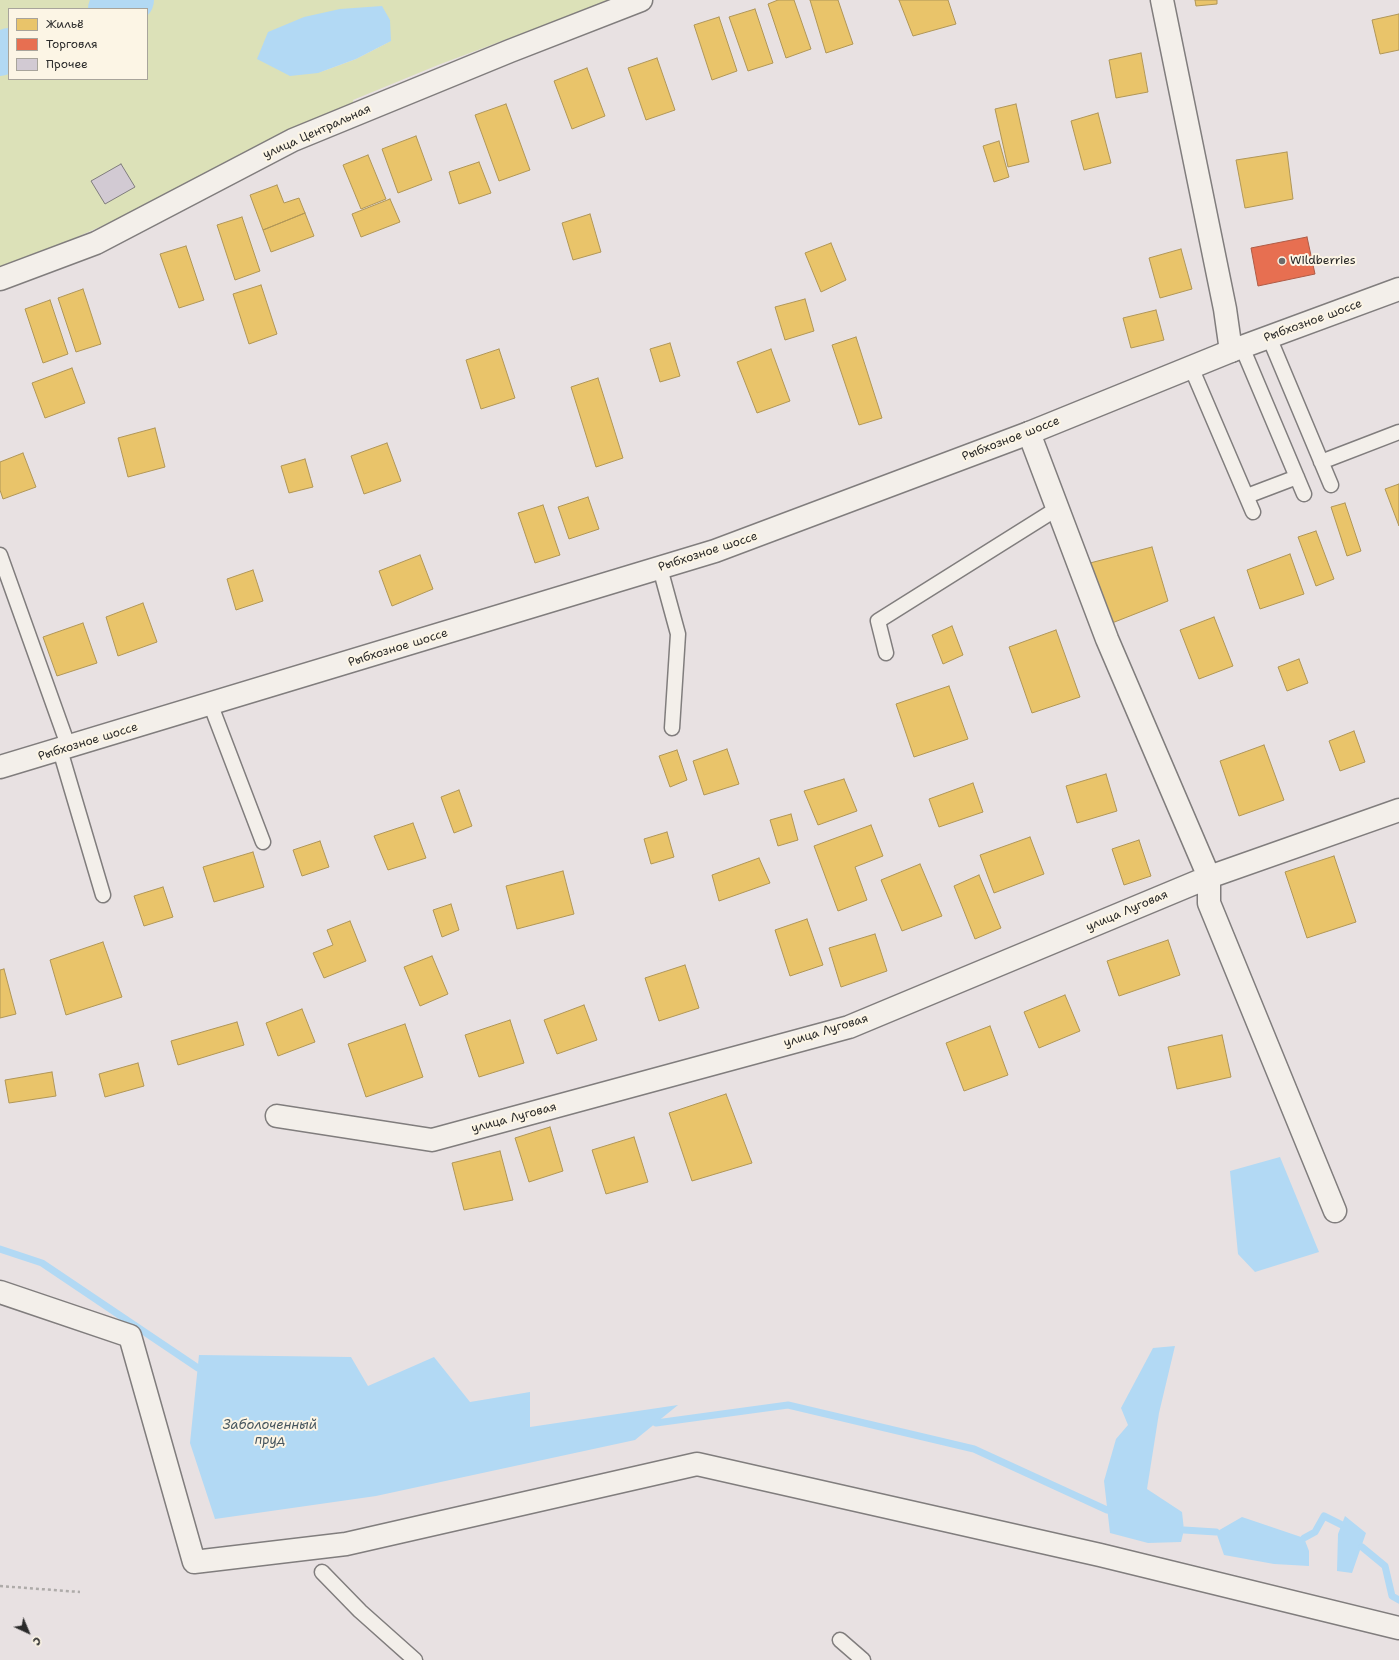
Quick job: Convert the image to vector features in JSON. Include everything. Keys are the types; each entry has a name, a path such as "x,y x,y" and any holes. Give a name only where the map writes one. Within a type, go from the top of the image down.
{"street":[{"name":"улица Центральная","path":"0,279 96,243 292,140 510,51 641,0"},
{"path":"1162,0 1225,309 1236,349"},
{"name":"Рыбхозное шоссе","path":"0,767 65,749 715,551 1030,433 1236,349 1399,289"},
{"path":"1030,433 1107,639 1209,877 1209,903 1335,1211"},
{"name":"улица Луговая","path":"277,1116 432,1140 849,1027 1209,877 1399,810"},
{"path":"0,1292 130,1336 194,1562 346,1544 697,1464 1100,1555 1399,1628"}],"lane":[{"path":"1269,337 1331,485"},
{"path":"1236,349 1304,494"},
{"path":"1191,367 1253,512"},
{"path":"1321,462 1399,432"},
{"path":"1247,496 1297,477"},
{"path":"886,653 878,621 1058,508"},
{"path":"0,555 65,749 103,895"},
{"path":"660,568 678,634 672,728"},
{"path":"213,711 263,842"},
{"path":"322,1572 360,1612 415,1660"},
{"path":"840,1640 863,1660"}],"path":[{"path":"0,1586 80,1592"}],"green space":[{"path":"0,0 611,0 438,65 353,100 354,108 163,199 0,271","holes":["391,41 356,59 318,73"]}],"water":[{"path":"382,6 390,20 391,41 356,59 318,73 290,76 257,59 268,32 304,17 340,9"},
{"path":"1280,1157 1319,1252 1255,1272 1238,1254 1230,1171"},
{"path":"1175,1346 1159,1413 1147,1489 1182,1512 1184,1530 1181,1542 1148,1543 1110,1533 1104,1481 1116,1439 1128,1425 1121,1408 1153,1348"},
{"name":"Заболоченный пруд","path":"199,1355 351,1357 368,1386 434,1357 470,1402 530,1392 530,1427 678,1405 635,1440 376,1496 215,1519 190,1443"},
{"path":"1345,1516 1366,1533 1352,1573 1337,1571 1338,1534"},
{"path":"1242,1517 1304,1538 1309,1551 1309,1566 1274,1564 1224,1555 1216,1532"}],"building: Жильё":[{"path":"778,0 794,0 811,49 786,58 768,4"},
{"path":"810,0 838,0 853,44 826,53"},
{"path":"899,0 948,0 956,24 913,36"},
{"path":"1195,0 1217,0 1217,4 1196,6"},
{"path":"755,9 773,63 748,71 729,17"},
{"path":"1399,14 1399,50 1380,54 1372,20"},
{"path":"719,17 737,71 712,80 694,25"},
{"path":"1141,53 1148,92 1116,98 1109,60"},
{"path":"657,58 675,110 646,120 628,68"},
{"path":"587,68 605,116 572,129 554,81"},
{"path":"506,104 530,170 499,181 475,115"},
{"path":"1016,104 1029,162 1008,167 995,109"},
{"path":"1098,113 1111,163 1084,170 1071,121"},
{"path":"416,136 432,180 398,193 382,149"},
{"path":"999,141 1009,177 994,182 983,146"},
{"path":"1287,152 1293,199 1245,208 1236,160"},
{"path":"368,155 386,199 361,209 343,165"},
{"path":"479,162 491,193 459,204 449,172"},
{"path":"277,185 284,203 299,198 305,213 263,230 250,195"},
{"path":"390,199 400,222 361,237 352,214"},
{"path":"305,213 314,236 271,252 263,230"},
{"path":"590,214 601,252 573,260 562,223"},
{"path":"242,217 260,271 235,280 217,225"},
{"path":"831,243 846,280 821,292 805,253"},
{"path":"186,246 204,300 179,308 160,254"},
{"path":"1181,249 1192,289 1160,298 1149,258"},
{"path":"261,285 277,334 249,344 233,294"},
{"path":"83,289 101,344 76,352 58,298"},
{"path":"805,299 814,331 785,340 775,307"},
{"path":"50,300 68,354 43,363 25,309"},
{"path":"1156,310 1164,340 1131,348 1123,318"},
{"path":"856,337 882,418 859,425 832,345"},
{"path":"670,343 680,376 660,382 650,349"},
{"path":"499,349 515,398 481,409 466,360"},
{"path":"771,349 790,401 757,413 737,362"},
{"path":"72,368 85,403 45,418 32,383"},
{"path":"598,378 623,458 596,467 571,387"},
{"path":"155,428 165,467 128,477 118,438"},
{"path":"387,443 401,481 364,494 351,456"},
{"path":"23,453 36,487 3,499 0,490 0,462"},
{"path":"305,459 313,487 289,493 281,466"},
{"path":"1399,484 1399,526 1385,489"},
{"path":"588,497 599,529 569,539 558,507"},
{"path":"1345,503 1361,551 1347,556 1331,507"},
{"path":"543,505 560,555 535,563 518,513"},
{"path":"1316,531 1334,579 1316,586 1298,537"},
{"path":"1152,547 1168,601 1112,623 1090,563"},
{"path":"1290,554 1304,594 1260,609 1247,570"},
{"path":"420,555 433,589 392,606 379,571"},
{"path":"253,570 263,601 236,610 227,579"},
{"path":"143,603 157,642 118,656 106,617"},
{"path":"1214,617 1233,666 1199,679 1180,630"},
{"path":"83,623 97,663 57,676 43,637"},
{"path":"952,626 963,655 943,664 932,635"},
{"path":"1056,630 1080,697 1032,713 1009,647"},
{"path":"1299,659 1308,683 1287,691 1278,667"},
{"path":"949,686 968,739 914,757 896,704"},
{"path":"1354,731 1365,762 1340,771 1329,741"},
{"path":"1264,745 1284,800 1239,816 1220,761"},
{"path":"727,749 739,784 704,795 693,761"},
{"path":"677,750 687,780 670,787 659,756"},
{"path":"1106,774 1117,811 1077,823 1066,786"},
{"path":"844,779 857,811 818,825 804,791"},
{"path":"973,783 983,812 939,827 929,799"},
{"path":"459,790 472,826 454,833 441,797"},
{"path":"791,814 798,840 778,846 770,820"},
{"path":"413,823 426,858 388,870 374,836"},
{"path":"871,825 883,856 855,867 867,900 838,911 814,846"},
{"path":"667,832 674,857 651,864 644,839"},
{"path":"1030,837 1044,874 994,893 980,855"},
{"path":"1139,840 1151,876 1124,885 1112,849"},
{"path":"320,841 329,867 302,876 293,850"},
{"path":"253,852 264,887 214,902 203,867"},
{"path":"1334,856 1356,922 1307,938 1285,872"},
{"path":"759,858 770,883 719,901 712,875"},
{"path":"920,864 942,916 902,931 881,880"},
{"path":"563,871 574,914 517,929 506,886"},
{"path":"979,875 1001,928 975,939 954,886"},
{"path":"163,887 173,917 144,926 134,896"},
{"path":"451,904 459,930 442,937 433,910"},
{"path":"807,919 823,965 790,976 775,930"},
{"path":"350,921 366,961 324,978 313,953 333,945 327,930"},
{"path":"875,934 887,971 841,987 829,948"},
{"path":"1168,940 1180,975 1119,996 1107,961"},
{"path":"103,942 122,997 66,1015 50,960"},
{"path":"432,956 448,994 420,1006 404,967"},
{"path":"685,965 699,1008 659,1021 645,978"},
{"path":"4,969 16,1014 0,1018 0,970"},
{"path":"1065,995 1080,1031 1039,1048 1024,1012"},
{"path":"584,1005 597,1040 557,1054 544,1020"},
{"path":"302,1009 315,1042 278,1056 266,1023"},
{"path":"510,1020 524,1063 479,1077 465,1035"},
{"path":"237,1022 244,1045 178,1065 171,1041"},
{"path":"405,1024 423,1077 366,1097 348,1044"},
{"path":"990,1026 1008,1075 964,1091 946,1043"},
{"path":"1222,1035 1231,1077 1177,1089 1168,1047"},
{"path":"138,1063 144,1086 105,1097 99,1074"},
{"path":"52,1072 56,1096 9,1103 5,1080"},
{"path":"726,1094 752,1163 692,1181 669,1113"},
{"path":"550,1127 563,1171 529,1182 515,1138"},
{"path":"634,1137 648,1182 606,1194 592,1150"},
{"path":"500,1151 513,1200 464,1210 452,1163"}],"building: Торговля":[{"path":"1307,237 1315,274 1258,286 1251,248"}],"building: Прочее":[{"path":"121,164 135,187 105,204 91,181"}],"waterway":[{"path":"112,8 132,0"},
{"path":"0,54 8,50"},
{"path":"0,1249 42,1263 198,1368"},
{"path":"656,1423 788,1405 974,1449 1107,1510"},
{"path":"1304,1538 1315,1532 1324,1516 1342,1525"},
{"path":"1184,1530 1216,1532"},
{"path":"1362,1547 1385,1566 1392,1596 1399,1600"}],"place":[{"name":"Wildberries","path":"1282,261"}]}
